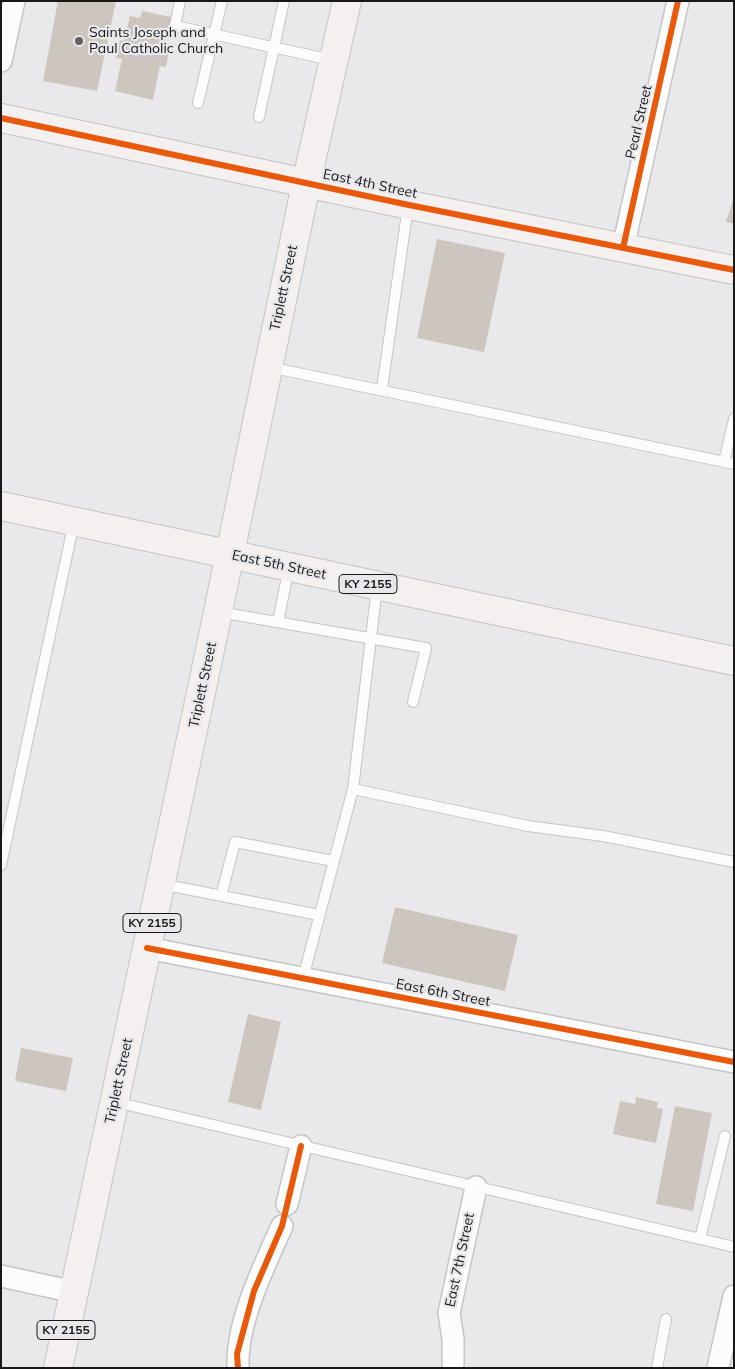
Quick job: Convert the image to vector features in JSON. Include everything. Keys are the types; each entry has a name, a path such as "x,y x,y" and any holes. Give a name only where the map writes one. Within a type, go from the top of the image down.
{"main road":[{"name":"Triplett Street","path":"58,1368 230,555 306,184 347,1"},
{"name":"East 4th Street","path":"1,118 306,184 734,270"},
{"name":"East 5th Street","path":"1,506 734,661"}],"street":[{"path":"1,61 14,1"},
{"name":"Pearl Street","path":"623,248 678,1"},
{"name":"East 6th Street","path":"147,948 734,1062"},
{"path":"286,1204 301,1146"},
{"name":"East 7th Street","path":"453,1364 454,1339 449,1313 476,1187"},
{"path":"238,1368 237,1354 254,1290 282,1226"},
{"path":"1,1276 74,1292"},
{"path":"718,1368 734,1296"}],"lane":[{"path":"180,1 175,26 333,61"},
{"path":"198,103 222,1"},
{"path":"259,116 284,1"},
{"path":"382,389 408,205"},
{"path":"268,367 382,389 729,463 734,420"},
{"path":"1,865 74,522"},
{"path":"278,622 289,567"},
{"path":"303,978 353,789 369,638 377,586"},
{"path":"218,612 426,648 413,702"},
{"path":"353,789 528,826 603,836 734,862"},
{"path":"221,896 236,842 333,861"},
{"path":"160,884 319,915"},
{"path":"114,1102 734,1247"},
{"path":"700,1239 725,1136"},
{"path":"657,1368 666,1319"}],"building":[{"name":"Saints Joseph and Paul Catholic Church","path":"58,1 116,1 97,91 43,81"},
{"path":"142,11 171,17 165,45 170,46 166,67 160,66 153,100 115,91 122,59 116,58 120,40 124,41 130,16 140,18"},
{"path":"734,197 734,224 726,222"},
{"path":"437,239 505,253 484,352 417,338"},
{"path":"395,907 518,935 505,991 382,963"},
{"path":"248,1014 281,1022 261,1110 228,1102"},
{"path":"21,1048 73,1058 66,1091 15,1081"},
{"path":"636,1097 658,1102 657,1108 663,1109 656,1143 613,1134 620,1101 635,1104"},
{"path":"675,1106 712,1113 693,1211 656,1204"}],"cycle path":[{"path":"623,248 678,1"},
{"path":"1,118 409,205 734,270"},
{"path":"147,948 734,1062"},
{"path":"238,1368 237,1354 254,1291 282,1226 301,1146"}],"place":[{"name":"Saints Joseph and Paul Catholic Church","path":"79,41"}]}
